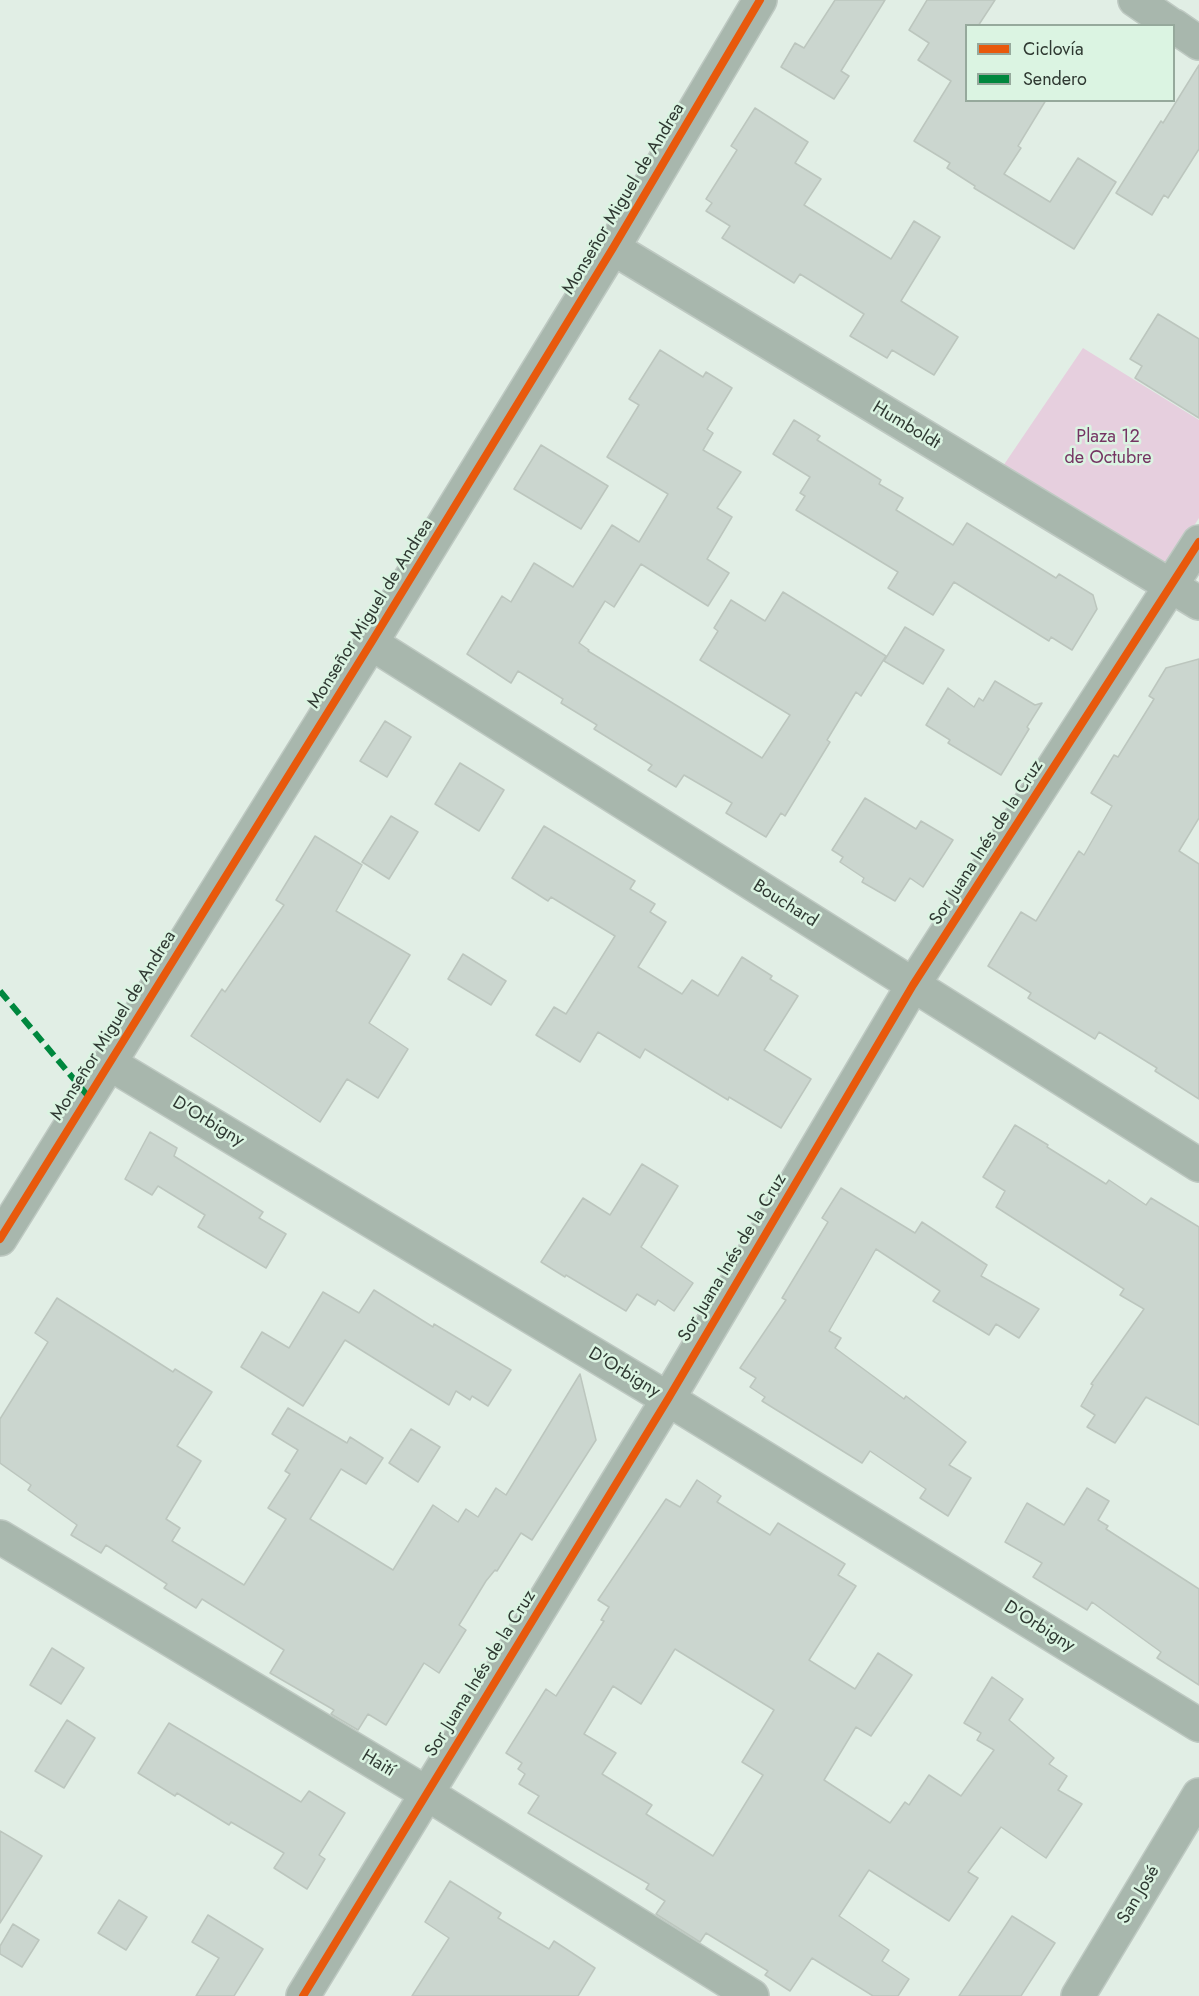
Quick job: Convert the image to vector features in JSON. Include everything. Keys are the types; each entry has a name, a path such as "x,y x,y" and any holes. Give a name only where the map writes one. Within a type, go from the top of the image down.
{"street":[{"name":"Monseñor Miguel de Andrea","path":"0,1239 371,643 613,248 760,0"},
{"path":"1135,0 1170,24"},
{"path":"1175,27 1199,43"},
{"name":"Humboldt","path":"613,248 1199,603"},
{"name":"Sor Juana Inés de la Cruz","path":"303,1996 668,1399 913,985 1199,542"},
{"name":"Bouchard","path":"371,643 1199,1165"},
{"name":"D'Orbigny","path":"109,1063 668,1399 1199,1725"},
{"name":"Haití","path":"0,1537 426,1793 752,1996"},
{"name":"San José","path":"1078,1996 1199,1795"}],"green space":[{"name":"Plaza 12 de Octubre","path":"1083,348 1199,420 1199,518 1167,568 1001,469"}],"building":[{"path":"835,0 885,0 841,71 849,76 834,99 781,67 795,43 804,48"},
{"path":"927,0 995,0 979,24 965,24 965,102 1045,102 1018,146 1021,148 1004,174 1050,202 1078,158 1116,182 1074,249 974,188 975,186 947,168 950,163 914,141 951,81 918,60 929,43 909,30"},
{"path":"1199,65 1199,149 1168,198 1164,195 1152,215 1116,193"},
{"path":"755,108 808,142 795,163 821,179 804,205 891,259 914,221 940,237 901,301 958,337 934,375 892,350 887,358 850,336 864,314 800,274 794,283 722,238 730,226 706,211 712,203 706,199 737,150 731,146"},
{"path":"1158,314 1199,339 1199,418 1135,378 1142,366 1130,359"},
{"path":"660,350 703,377 706,372 732,388 707,429 713,433 703,450 741,472 717,508 732,517 707,559 729,573 708,606 641,564 614,607 605,601 579,643 588,651 762,758 790,715 700,660 718,631 714,628 731,600 765,621 783,592 886,656 861,696 856,692 827,740 830,742 785,816 781,813 766,837 726,813 732,803 684,775 676,787 648,770 652,765 594,729 597,725 561,703 563,699 518,671 511,683 467,654 502,596 511,602 534,563 573,587 612,525 639,542 668,494 607,457 639,405 629,399"},
{"path":"794,420 820,436 817,440 881,480 879,484 903,498 896,510 953,545 967,523 1056,578 1059,574 1093,595 1097,609 1072,650 1051,637 1049,641 954,582 933,615 888,588 898,572 796,510 805,496 800,493 810,477 773,454"},
{"path":"541,445 608,486 581,529 514,489"},
{"path":"905,627 944,650 923,684 884,661"},
{"path":"1199,659 1199,818 1179,851 1199,864 1199,1099 1155,1071 1157,1068 1099,1032 1095,1039 1028,998 1031,993 988,966 1021,912 1036,921 1079,851 1084,855 1112,806 1091,793 1114,755 1118,757 1154,699 1149,696 1166,668"},
{"path":"995,681 1035,705 1042,703 1001,775 948,743 950,740 926,725 948,688 974,707 979,698 983,701"},
{"path":"385,721 411,737 387,777 360,761"},
{"path":"460,763 504,790 479,831 435,804"},
{"path":"865,798 916,829 921,821 953,840 923,887 910,878 895,901 862,882 864,878 840,862 843,857 832,850"},
{"path":"391,816 418,832 389,879 362,862"},
{"path":"544,826 635,881 630,889 655,904 650,912 666,922 638,967 682,994 692,980 718,996 742,957 772,976 770,979 798,996 764,1050 811,1079 781,1128 729,1097 728,1100 645,1049 640,1058 598,1032 580,1062 536,1035 554,1007 566,1014 615,936 551,897 548,901 512,878"},
{"path":"315,836 362,865 336,911 410,955 369,1023 408,1049 378,1098 347,1079 320,1122 191,1036 222,989 225,992 284,905 276,900"},
{"path":"463,954 506,981 491,1005 448,979"},
{"path":"1015,1125 1106,1184 1109,1180 1146,1205 1151,1198 1199,1227 1199,1425 1146,1397 1115,1443 1087,1427 1095,1415 1081,1406 1093,1385 1091,1384 1144,1309 1120,1295 1124,1289 996,1207 1005,1191 983,1177"},
{"path":"150,1132 177,1148 174,1156 263,1212 259,1218 286,1234 266,1268 198,1227 205,1215 158,1186 152,1195 125,1179"},
{"path":"642,1164 678,1186 641,1247 693,1283 674,1311 658,1300 655,1305 637,1294 626,1311 541,1262 583,1198 610,1215"},
{"path":"841,1188 915,1233 922,1222 987,1265 981,1276 1039,1309 1019,1338 996,1324 989,1335 933,1301 940,1291 876,1249 829,1331 841,1338 835,1348 904,1399 906,1396 966,1442 949,1465 971,1478 948,1516 920,1498 926,1489 870,1451 862,1463 762,1401 765,1397 750,1387 756,1378 740,1368 786,1300 782,1298 828,1222 822,1218"},
{"path":"374,1290 433,1327 434,1324 511,1370 488,1406 472,1396 470,1400 456,1391 449,1405 345,1340 303,1406 241,1367 262,1332 289,1348 323,1292 359,1313"},
{"path":"57,1298 173,1372 175,1369 212,1392 177,1446 201,1461 166,1519 180,1528 172,1541 244,1585 286,1519 268,1508 290,1474 285,1471 298,1450 272,1434 288,1408 347,1443 350,1437 383,1458 366,1484 341,1469 310,1519 393,1570 433,1505 458,1522 466,1509 478,1517 496,1488 506,1495 580,1374 596,1440 532,1540 521,1533 497,1571 495,1570 486,1581 459,1625 466,1630 439,1673 424,1663 386,1725 368,1714 358,1730 331,1714 334,1710 270,1673 284,1650 202,1599 196,1608 164,1588 167,1584 106,1545 101,1553 71,1535 77,1525 28,1490 31,1485 0,1463 0,1419 48,1342 35,1333"},
{"path":"411,1429 440,1447 418,1482 389,1463"},
{"path":"697,1480 721,1496 717,1502 770,1535 778,1523 845,1564 838,1575 856,1586 809,1660 855,1689 878,1653 912,1675 871,1736 856,1727 824,1780 890,1823 905,1802 909,1805 929,1775 961,1796 994,1750 977,1740 981,1733 964,1723 992,1677 1023,1699 1009,1720 1054,1758 1049,1764 1067,1776 1058,1790 1082,1804 1046,1858 1001,1827 968,1872 978,1878 949,1921 869,1870 839,1916 889,1950 882,1961 909,1979 898,1996 873,1996 812,1958 790,1991 765,1975 768,1971 706,1933 700,1942 656,1914 665,1901 646,1889 649,1884 528,1813 539,1796 519,1784 525,1774 518,1769 522,1763 506,1753 546,1689 556,1696 604,1621 601,1620 609,1607 598,1600 666,1499 680,1507","holes":["675,1649 774,1710 742,1762 763,1775 713,1856 646,1814 652,1805 602,1774 616,1753 584,1734 613,1686 641,1704"]},
{"path":"1087,1488 1109,1501 1098,1520 1108,1526 1106,1529 1199,1589 1199,1685 1157,1658 1161,1652 1092,1602 1087,1610 1033,1577 1042,1563 1005,1542 1027,1503 1064,1525"},
{"path":"52,1648 84,1668 61,1704 30,1685"},
{"path":"67,1720 95,1738 64,1788 35,1771"},
{"path":"169,1723 301,1802 309,1791 345,1813 319,1855 325,1859 307,1889 274,1868 284,1853 231,1822 229,1825 177,1793 175,1796 138,1773"},
{"path":"0,1831 42,1856 0,1923"},
{"path":"450,1881 501,1913 498,1918 549,1949 554,1941 595,1968 578,1996 412,1996 449,1938 425,1922"},
{"path":"119,1900 147,1917 126,1950 98,1933"},
{"path":"208,1915 263,1949 234,1996 196,1996 219,1958 192,1942"},
{"path":"1012,1916 1055,1943 1021,1996 959,1996"},
{"path":"13,1924 39,1940 22,1967 0,1954 0,1946"}],"marked path":[{"path":"0,991 88,1096"}],"cycle path":[{"path":"0,1239 371,643 613,248 760,0"},
{"path":"303,1996 668,1399 913,985 1199,542"}]}
